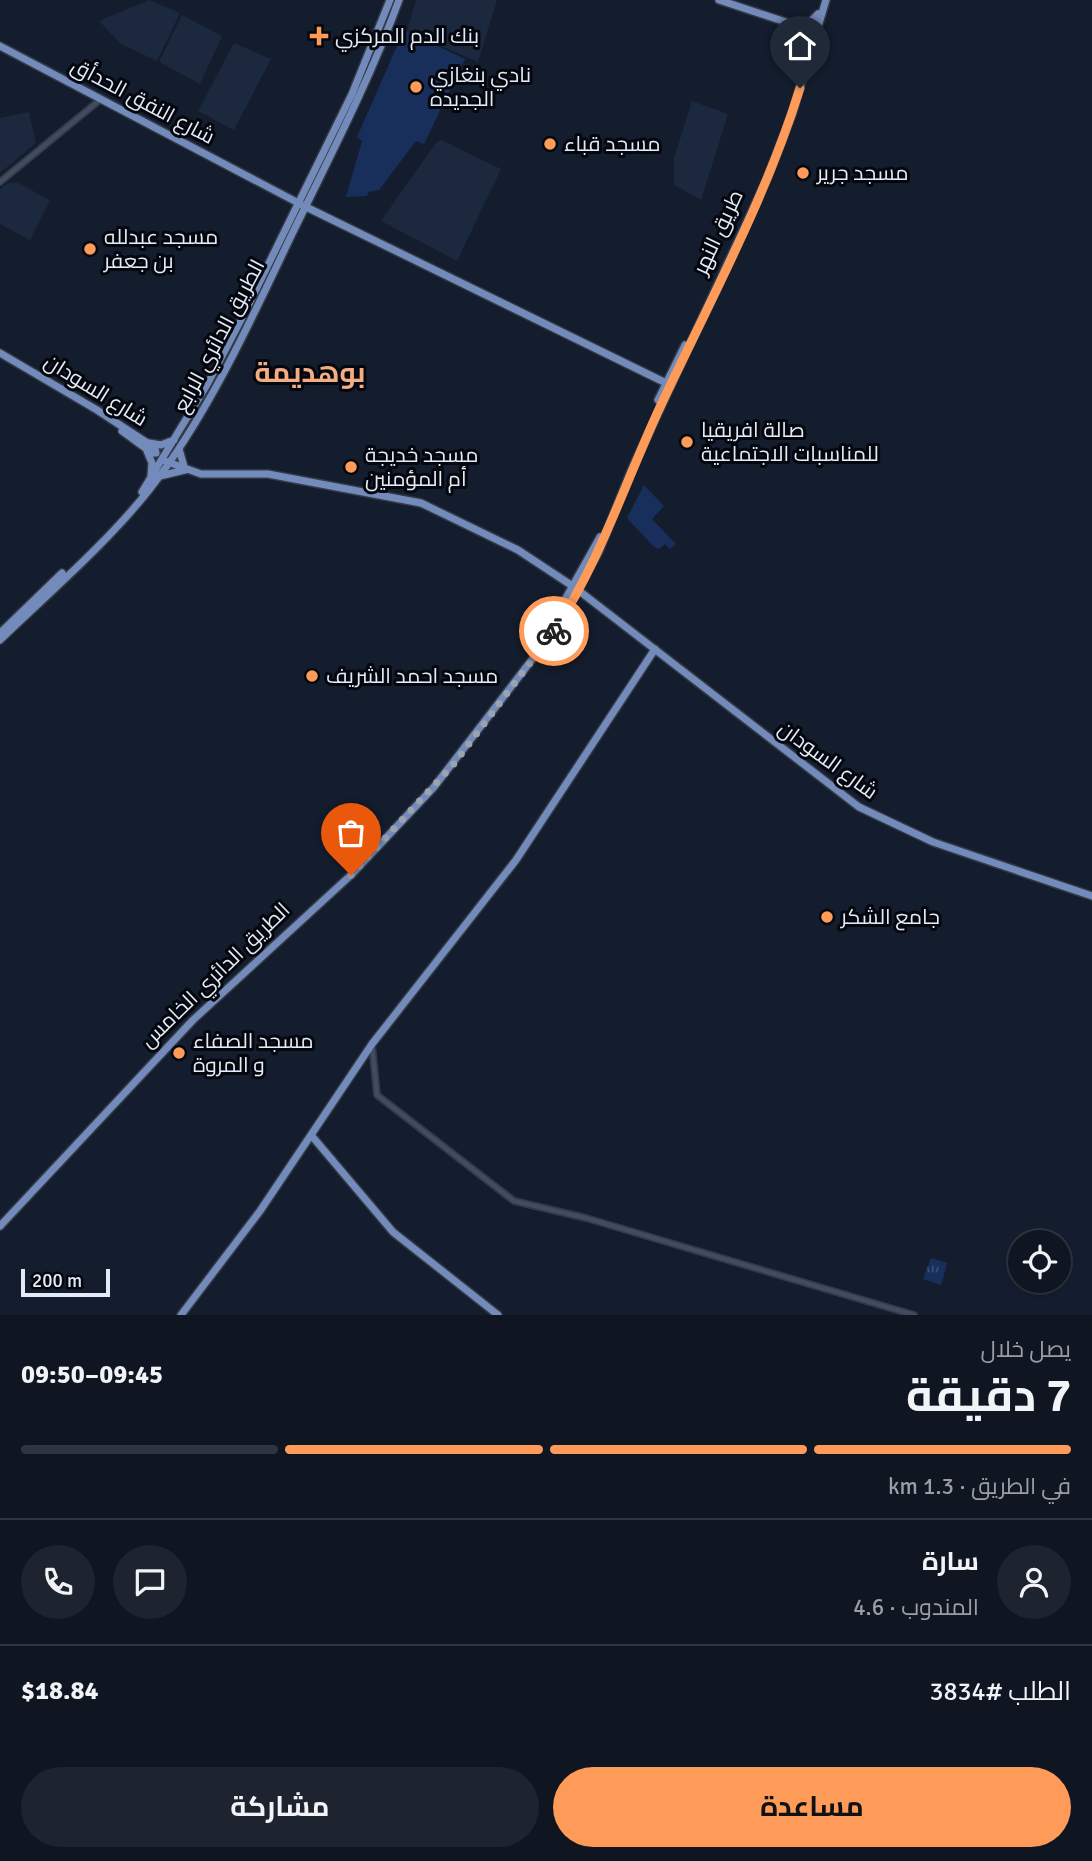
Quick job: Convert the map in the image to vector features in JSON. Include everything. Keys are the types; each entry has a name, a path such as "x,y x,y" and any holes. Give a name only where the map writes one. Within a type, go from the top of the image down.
{"main road":[{"name":"الطريق الدائري الرابع","path":"0,633 133,503 177,443 246,318 296,219 308,206 311,189 374,45 390,0"},
{"name":"الطريق الدائري الرابع","path":"311,189 374,65 399,0"},
{"path":"719,0 814,29"},
{"path":"734,0 801,25 810,42"},
{"name":"طريق النهر","path":"627,470 664,383 767,166 823,0"},
{"name":"طريق النهر","path":"606,532 631,471 772,167 792,114 823,0"},
{"path":"801,25 818,14"},
{"name":"شارع النفق الحدأق","path":"0,46 285,195 664,383"},
{"path":"311,189 314,200 296,219 285,195 311,189"},
{"name":"شارع السودان","path":"0,355 144,443"},
{"path":"144,443 177,443 185,470 160,476"},
{"path":"144,443 151,459 151,479"},
{"name":"الطريق الدائري الرابع","path":"0,640 136,505 160,476 165,461"},
{"name":"شارع السودان","path":"165,461 206,475 268,474 421,503 518,550 559,576 859,807 911,833 1092,896"},
{"name":"الطريق الدائري الخامس","path":"586,570 627,470"},
{"name":"الطريق الدائري الخامس","path":"0,1224 193,1020 344,881 472,742 566,606 606,532"},
{"path":"559,576 572,576 586,570 585,587 594,602"},
{"path":"559,576 565,586 566,606 581,601 594,602"},
{"path":"181,1315 260,1211 372,1044 523,850 655,649"},
{"path":"311,1135 393,1232 498,1315"}],"street":[{"path":"0,181 101,99"},
{"path":"372,1044 377,1095 514,1201 586,1217 914,1315"}],"shaded area":[{"path":"149,0 180,13 157,61 121,44 99,21"},
{"path":"416,0 497,0 478,62 407,31"},
{"path":"182,15 222,36 200,84 159,62"},
{"path":"234,43 271,59 234,130 198,111"},
{"path":"692,101 728,114 701,200 674,185 674,158"},
{"path":"29,112 36,143 0,173 0,118"},
{"path":"441,140 501,169 457,261 381,221 435,144"},
{"path":"16,182 50,200 30,240 0,224 0,189 8,183"}],"green space":[{"name":"نادي بنغازي الجديده","path":"404,30 465,59 424,144 416,141 379,190 368,192 367,196 346,197 362,141 357,137"},
{"path":"644,485 664,506 652,519 676,544 670,549 665,544 659,549 654,547 627,518"},
{"path":"931,1258 947,1263 941,1285 923,1279"}],"way so far":[{"path":"351,875 453,765 554,631"}],"place":[{"name":"بنك الدم المركزي","path":"319,36"},
{"name":"نادي بنغازي الجديده","path":"416,87"},
{"name":"مسجد قباء","path":"550,144"},
{"name":"مسجد جرير","path":"803,173"},
{"name":"مسجد عبدلله بن جعفر","path":"90,249"},
{"name":"صالة افريقيا للمناسبات الاجتماعية","path":"687,442"},
{"name":"مسجد خديجة أم المؤمنين","path":"351,467"},
{"name":"مسجد احمد الشريف","path":"312,676"},
{"name":"جامع الشكر","path":"827,917"},
{"name":"مسجد الصفاء و المروة","path":"179,1053"}],"district":[{"name":"بوهديمة","path":"310,372"}],"route":[{"path":"554,631 599,551 631,471 767,179 800,88"}]}
